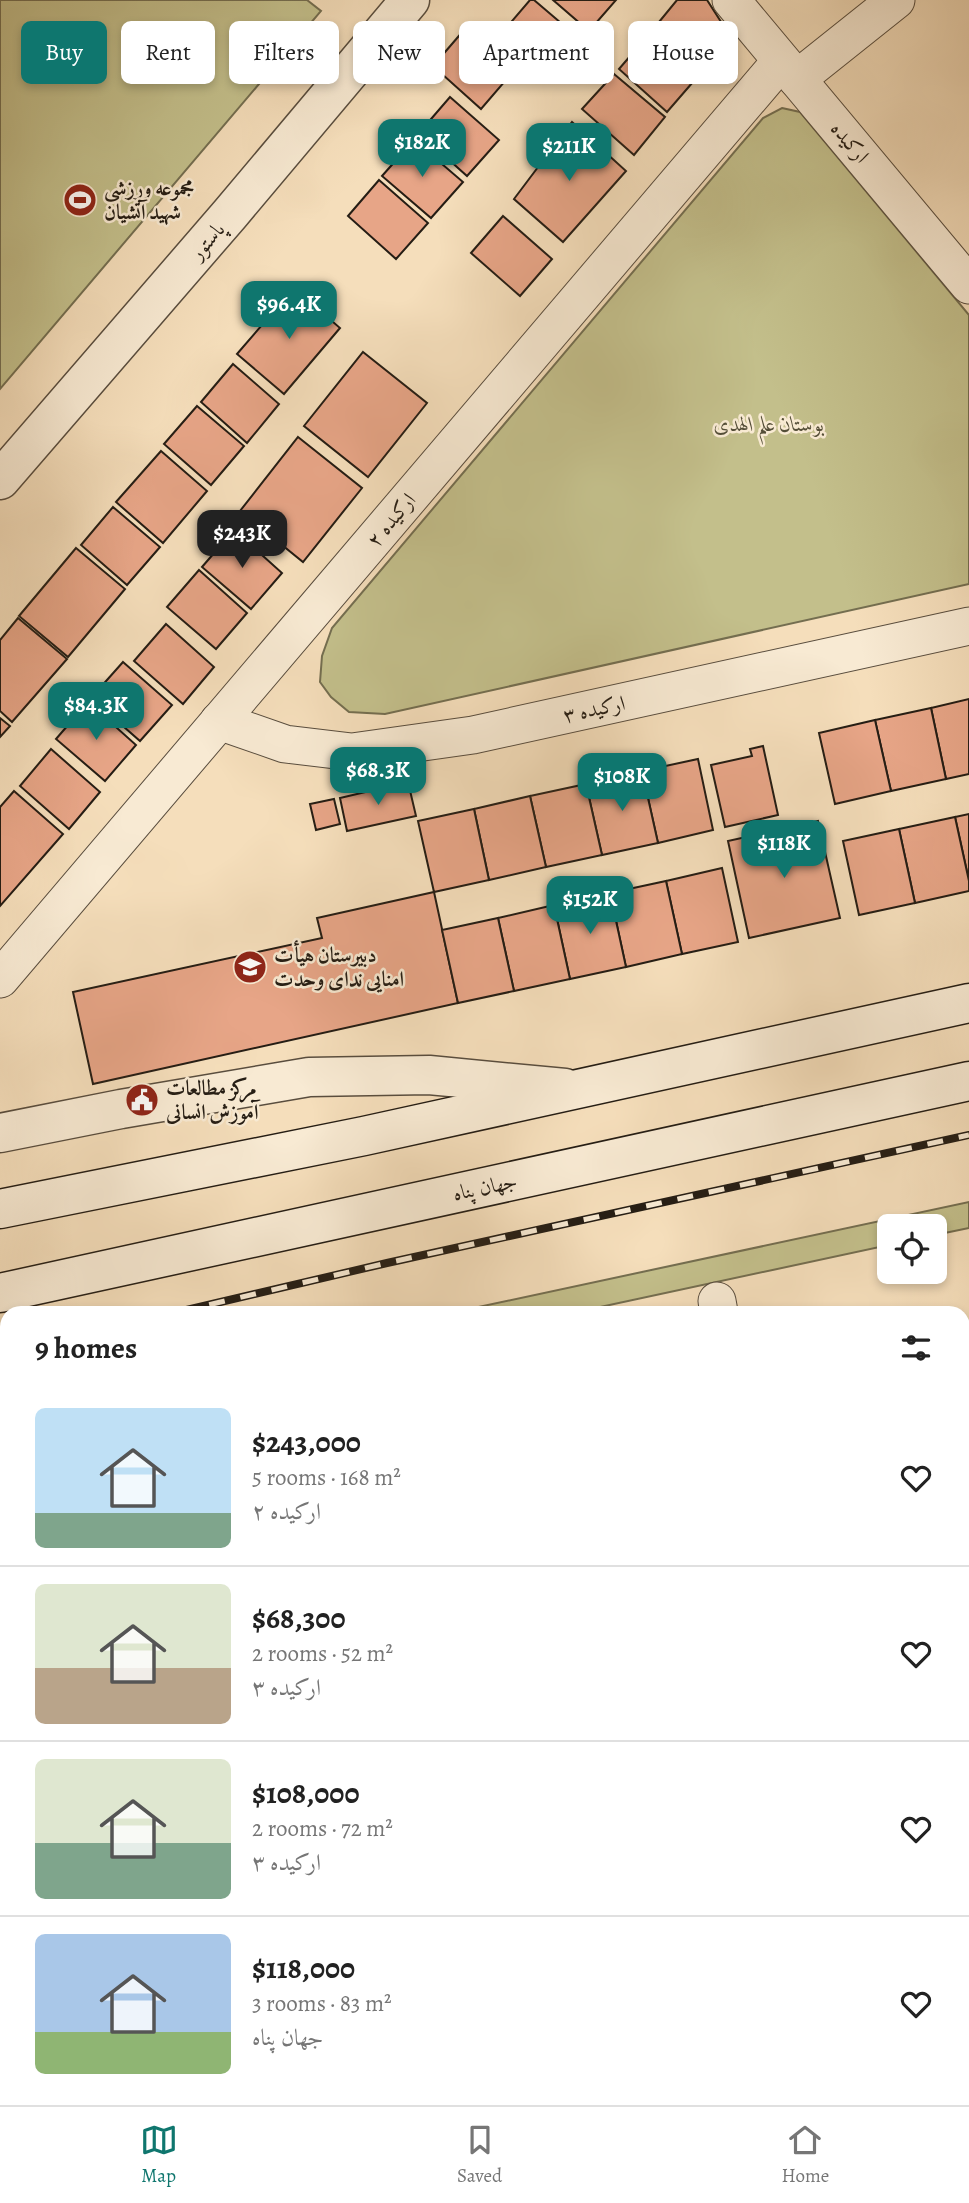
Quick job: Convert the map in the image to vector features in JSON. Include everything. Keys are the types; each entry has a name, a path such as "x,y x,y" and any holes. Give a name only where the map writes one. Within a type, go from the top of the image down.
{"main road":[{"name":"پاستور","path":"0,480 230,214 410,0"},
{"path":"0,1209 364,1136 969,1003"},
{"path":"0,1133 121,1108 309,1077 429,1075 578,1089"},
{"name":"جهان پناه","path":"0,1293 969,1081"}],"street":[{"name":"ارکیده","path":"731,0 969,285"},
{"name":"ارکیده ۲","path":"0,979 219,721 789,70 896,0"},
{"name":"ارکیده ۳","path":"219,721 285,744 352,752 473,735 969,626"}],"green space":[{"name":"مجموعه ورزشی شهید آتشیان","path":"0,0 307,0 321,11 313,21 229,21 229,84 259,84 0,389"},
{"name":"بوستان علم الهدی","path":"782,108 800,112 969,315 969,584 385,714 349,712 331,697 320,682 322,656 332,628 763,118"},
{"path":"969,1202 969,1228 947,1233 947,1214 913,1214"},
{"path":"877,1222 877,1248 605,1306 483,1306"}],"building":[{"path":"530,0 534,0 559,21 512,21"},
{"path":"553,0 616,0 598,21 577,21"},
{"path":"677,0 707,0 720,21 660,21"},
{"path":"459,36 459,84 503,84 481,109 445,77 445,52"},
{"path":"628,59 628,77 619,69"},
{"path":"614,74 665,117 634,155 582,109 605,84 614,84"},
{"path":"636,84 691,84 667,112"},
{"path":"450,97 499,140 467,176 419,133"},
{"path":"572,122 626,171 563,242 514,199"},
{"path":"414,140 463,182 431,218 382,176"},
{"path":"379,180 428,223 396,259 348,216"},
{"path":"503,216 552,259 520,296 471,253"},
{"path":"294,288 340,328 284,394 237,354"},
{"path":"363,352 427,403 368,477 304,426"},
{"path":"233,364 279,404 247,443 201,402"},
{"path":"197,406 244,446 211,485 164,444"},
{"path":"298,437 362,488 303,562 240,511"},
{"path":"161,451 207,491 163,543 116,502"},
{"path":"113,507 160,547 127,585 81,545"},
{"path":"234,530 282,573 251,609 202,567"},
{"path":"76,548 125,589 68,657 19,616"},
{"path":"199,570 247,613 216,649 167,607"},
{"path":"18,618 67,659 12,722 0,711 0,640"},
{"path":"166,624 214,667 183,704 134,661"},
{"path":"123,662 172,705 140,741 91,698"},
{"path":"969,699 969,774 946,779 931,708"},
{"path":"88,702 136,745 105,781 56,739"},
{"path":"931,708 946,779 891,791 875,720"},
{"path":"0,718 10,726 0,737"},
{"path":"875,720 891,791 835,804 819,733"},
{"path":"763,746 778,815 725,827 711,765 752,756 750,749"},
{"path":"51,749 100,792 69,829 20,786"},
{"path":"698,759 713,830 658,843 642,771"},
{"path":"642,771 658,843 602,855 586,784"},
{"path":"408,782 416,816 347,831 340,798"},
{"path":"586,784 602,855 546,867 530,796"},
{"path":"14,791 63,834 0,906 0,807"},
{"path":"530,796 546,867 489,880 474,809"},
{"path":"334,799 340,824 316,830 310,804"},
{"path":"474,809 489,880 434,892 418,821"},
{"path":"969,814 969,881 955,817"},
{"path":"955,817 969,891 915,903 899,829"},
{"path":"818,821 840,918 749,938 728,841"},
{"path":"899,829 915,903 859,915 843,841"},
{"path":"722,868 738,942 682,954 666,881"},
{"path":"666,881 682,954 626,967 610,893"},
{"path":"434,892 458,1003 93,1084 73,992 322,938 317,918"},
{"path":"610,893 626,967 570,979 554,905"},
{"path":"554,905 570,979 514,991 498,918"},
{"path":"498,918 514,991 458,1003 442,930"}],"railway":[{"path":"204,1306 969,1135"}],"place":[{"name":"مجموعه ورزشی شهید آتشیان","path":"80,200"},
{"name":"دبیرستان هیأت امنایی ندای وحدت","path":"250,967"},
{"name":"مرکز مطالعات آموزش انسانی","path":"142,1100"}]}
